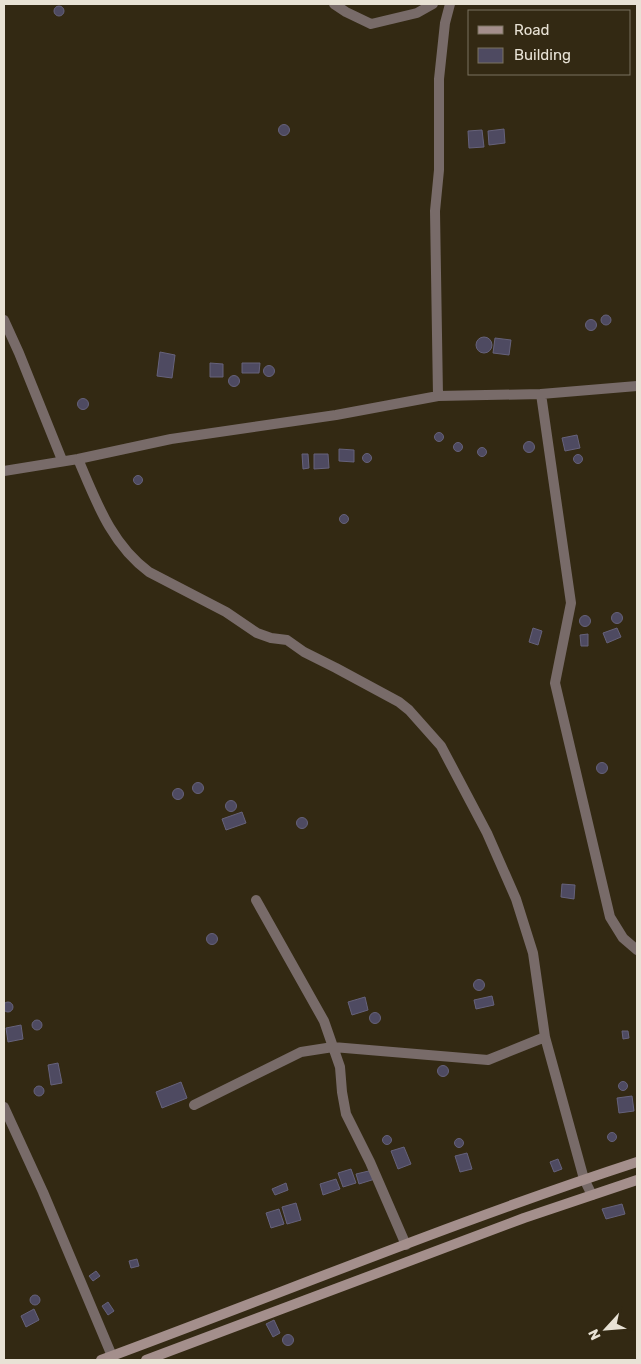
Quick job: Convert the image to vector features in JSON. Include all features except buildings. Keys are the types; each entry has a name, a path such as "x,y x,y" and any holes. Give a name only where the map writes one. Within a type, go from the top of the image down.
{"main road":[{"path":"101,1360 406,1245 637,1162"},
{"path":"146,1360 524,1218 637,1180"}],"street":[{"path":"334,4 372,24 417,13 433,4"},
{"path":"438,396 435,211 439,170 439,79 445,22 450,4"},
{"path":"4,320 62,460"},
{"path":"4,471 62,460 78,459 171,439 336,416 438,396 541,394 637,386"},
{"path":"541,394 571,603 555,684 610,917 623,938 637,950"},
{"path":"78,459 110,528 124,550 139,565 226,612 257,633 271,638 287,640 304,652 399,702 409,710 441,746 487,833 516,899 533,953 545,1037 584,1180 592,1196"},
{"path":"256,900 324,1021 340,1067 346,1114 370,1162 406,1245"},
{"path":"194,1106 301,1052 333,1047 488,1060 545,1037"},
{"path":"4,1107 43,1192 112,1356"}]}
